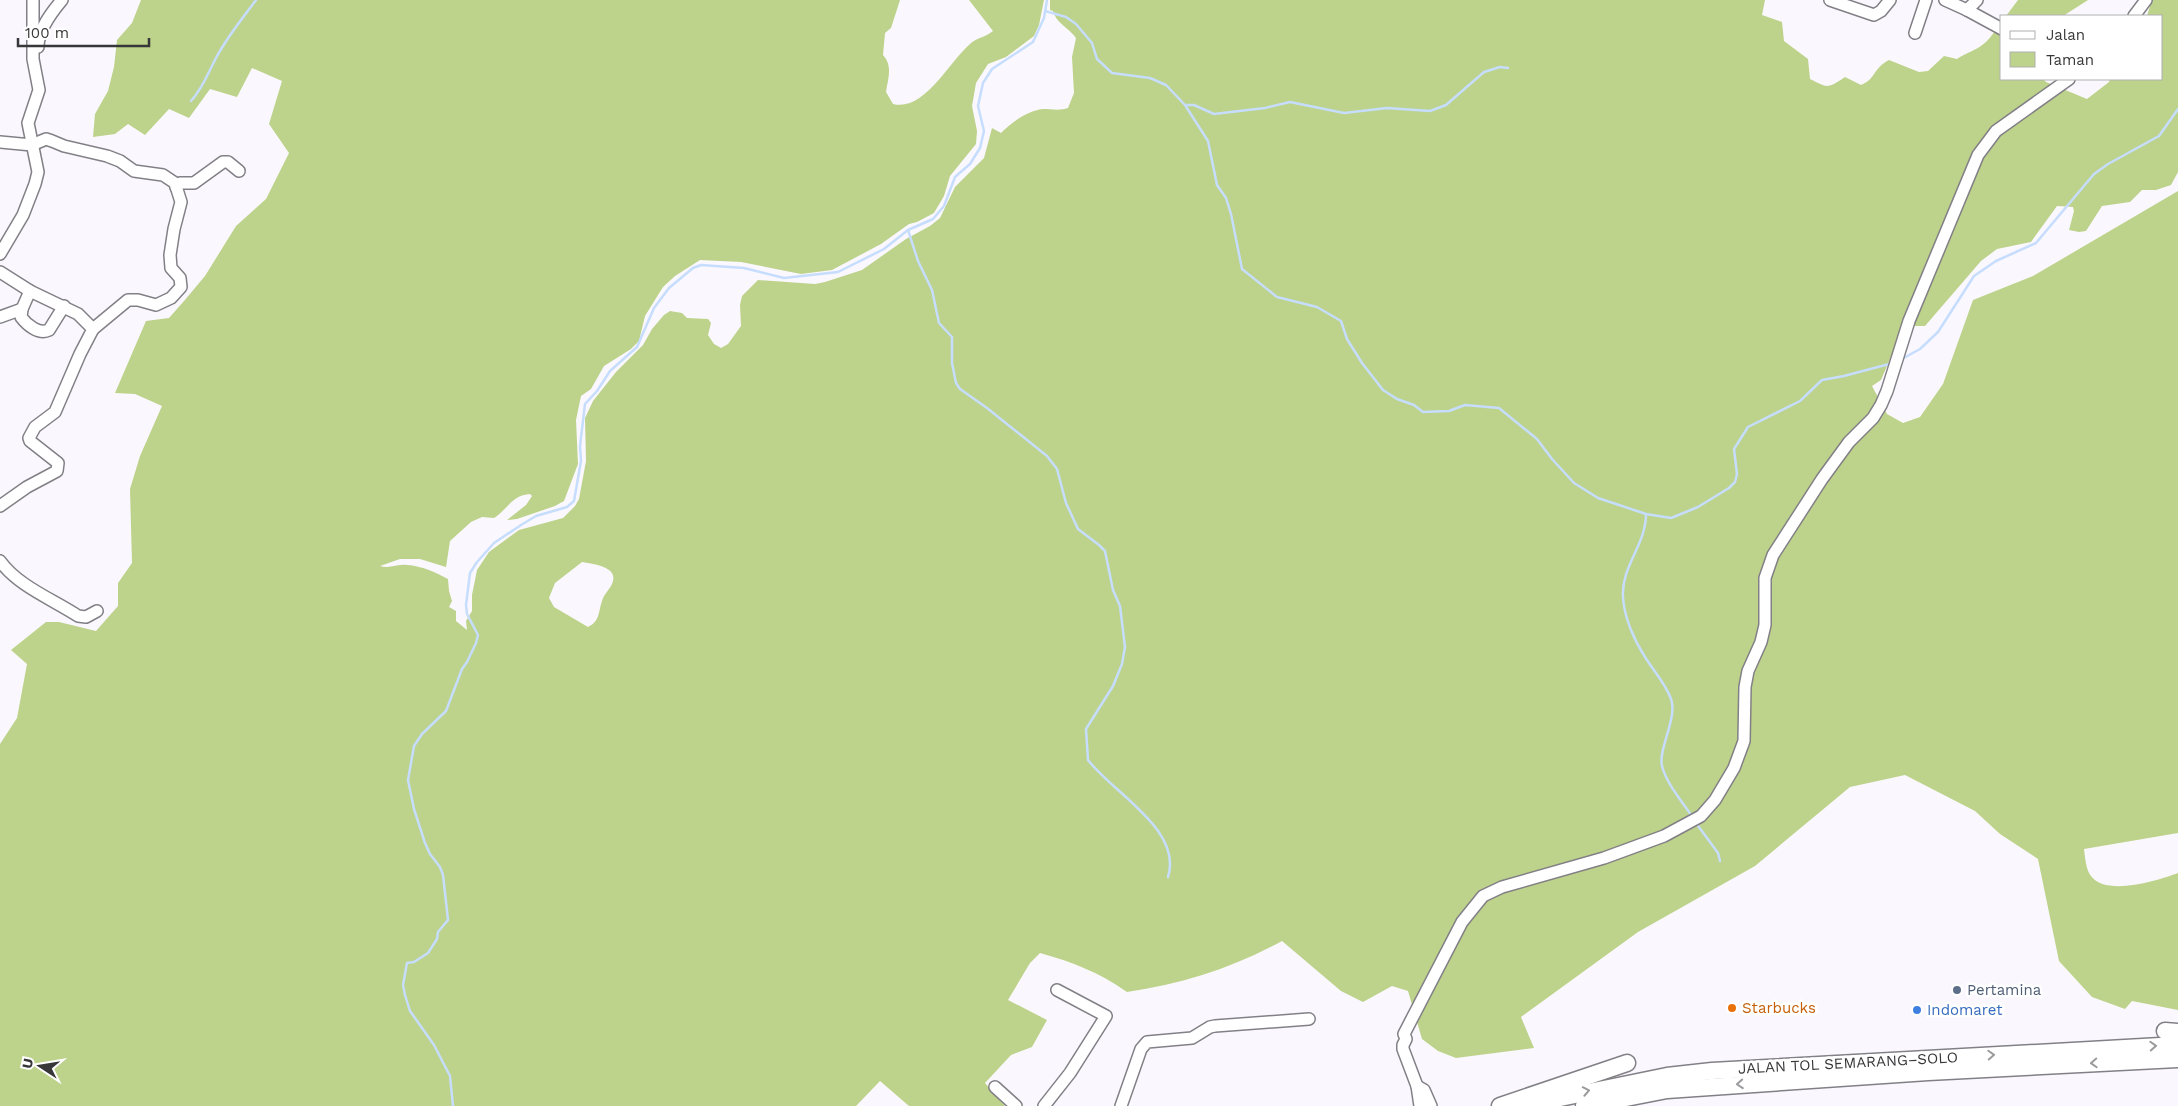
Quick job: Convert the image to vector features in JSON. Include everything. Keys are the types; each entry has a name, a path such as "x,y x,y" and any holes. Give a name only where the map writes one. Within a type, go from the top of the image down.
{"highway":[{"name":"JALAN TOL SEMARANG–SOLO","path":"1521,1106 1666,1076 1712,1071 2178,1045"},
{"name":"JALAN TOL SEMARANG–SOLO","path":"1584,1106 1676,1089 1928,1072 2178,1059"},
{"path":"1500,1106 1627,1063"}],"street":[{"path":"33,0 33,59 39,81"},
{"path":"0,254 22,215 35,184 37,165 28,123 37,99 41,69 38,50 39,37 45,24 62,0"},
{"path":"1830,0 1874,15 1882,11 1890,0"},
{"path":"1915,33 1926,0"},
{"path":"1945,0 2000,28"},
{"path":"1967,10 1976,0"},
{"path":"2135,15 2146,0"},
{"path":"1420,1106 1417,1086 1403,1049 1406,1038 1404,1034 1462,922 1483,896 1502,887 1629,850 1664,836 1701,816 1726,784 1741,753 1744,741 1745,687 1748,671 1761,642 1765,625 1765,578 1773,555 1822,479 1849,442 1873,418 1887,391 1902,343 1937,252 1964,186 1983,148 1996,131 2068,80"},
{"path":"0,142 32,145 46,140 64,146 91,151 120,161 134,171 163,175 174,183 181,202 170,255 171,268 182,281 180,290 171,298 156,306 138,300 128,300 93,329 55,412 35,427 29,438 30,441 58,463 57,471 27,487 0,506"},
{"path":"176,187 180,182 194,183 223,162 228,162 239,171"},
{"path":"0,272 30,291 64,306 84,318 93,329"},
{"path":"30,291 22,309 21,317 26,324 45,332 49,330 64,306"},
{"path":"0,318 22,309"},
{"path":"0,561 9,572 24,583 78,616 86,617 97,611"},
{"path":"1044,1106 1070,1072 1106,1016 1056,990"},
{"path":"1121,1106 1139,1054 1147,1042 1192,1038 1215,1026 1309,1019"},
{"path":"1417,1086 1424,1090 1431,1106"},
{"path":"995,1087 1016,1106"}],"green space":[{"path":"141,0 900,0 891,28 885,33 883,55 889,68 886,92 893,104 904,104 915,101 925,93 970,44 993,31 969,0 1044,0 1039,25 1034,36 1006,57 988,64 976,83 972,106 977,131 976,144 950,176 944,196 934,213 909,224 881,244 832,270 801,274 741,262 700,260 675,276 663,287 645,316 639,341 631,349 604,366 591,389 581,396 576,420 578,464 564,501 517,519 507,520 526,505 532,496 530,494 524,495 514,500 494,518 482,517 471,522 450,541 446,567 420,559 400,559 380,566 413,566 448,579 452,601 449,607 456,611 456,621 467,630 466,621 472,611 472,595 477,570 489,552 519,530 563,518 575,506 579,499 586,461 585,418 593,401 616,372 643,345 652,329 664,315 670,311 682,313 687,318 708,319 711,323 708,335 714,344 721,348 728,344 741,326 740,305 742,296 758,280 815,284 862,270 940,218 955,187 984,158 992,128 1001,133 1015,121 1031,112 1043,109 1059,110 1068,108 1074,93 1072,57 1076,38 1057,19 1053,11 1050,10 1050,0 1765,0 1762,15 1782,22 1784,41 1808,59 1810,79 1824,85 1834,84 1845,77 1861,85 1866,83 1880,66 1889,60 1919,72 1928,71 1944,56 1957,59 1980,47 2000,24 2000,80 2044,80 2087,99 2110,80 2163,80 2163,15 2147,15 2150,6 2144,0 2178,0 2178,172 2171,185 2156,190 2142,190 2130,202 2102,206 2086,231 2069,230 2074,211 2073,207 2057,206 2031,242 1997,249 1981,261 1925,326 1904,326 1881,380 1872,386 1887,414 1903,423 1920,417 1943,384 1973,300 2033,276 2178,191 2178,833 2084,849 2087,867 2091,876 2098,882 2108,885 2120,886 2146,883 2178,873 2178,1010 2132,1001 2125,1009 2092,997 2059,961 2038,859 2000,834 1975,811 1905,775 1850,787 1755,866 1638,932 1521,1017 1534,1048 1456,1058 1438,1051 1422,1039 1408,991 1392,986 1363,1002 1341,991 1282,941 1264,951 1207,974 1127,992 1085,968 1040,953 1030,963 1008,1000 1047,1020 1032,1047 1011,1055 985,1083 1005,1106 909,1106 880,1081 856,1106 0,1106 0,744 17,718 27,664 11,650 46,622 59,622 96,631 118,606 118,583 132,563 130,489 140,456 162,406 135,394 115,393 146,321 169,318 184,301 205,276 236,226 266,199 289,153 269,124 282,81 252,68 237,97 210,89 189,118 169,109 145,135 128,124 115,134 93,137 95,114 108,91 114,67 117,40 132,23","holes":["582,562 598,565 609,570 613,578 612,584 603,599 597,619 588,627 554,607 549,598 555,583"]},
{"path":"2018,0 2088,0 2065,15 2007,15"}],"waterway":[{"path":"191,101 202,86 225,43 256,0"},
{"path":"453,1106 450,1076 434,1045 410,1011 403,985 407,963 414,962 428,953 437,939 438,932 448,920 443,875 425,843 414,809 408,780 414,746 422,734 446,711 462,669 476,643 478,635 467,614 466,605 470,573 494,543 536,516 567,507 574,501 581,461 580,446 585,404 597,391 610,371 637,347 654,308 669,288 693,268 701,265 744,268 784,278 838,272 884,249 908,230 933,219 944,206 955,177 970,164 980,148 984,131 978,106 983,83 992,69 1033,42 1044,18 1047,0"},
{"path":"1045,11 1066,17 1076,24 1092,43 1097,59 1112,73 1150,78 1166,85 1185,105 1208,141 1217,185 1226,198 1231,214 1242,269 1277,297 1317,307 1341,321 1347,339 1362,363 1383,390 1397,399 1414,405 1423,412 1449,411 1465,405 1499,408 1537,439 1574,483 1598,498 1646,514 1671,518 1698,507 1729,488 1735,482 1737,474 1734,449 1748,427 1800,401 1822,380 1893,363"},
{"path":"1186,105 1194,105 1214,114 1265,108 1290,102 1344,113 1387,108 1430,111 1446,105 1484,72 1500,67 1508,68"},
{"path":"1900,360 1920,349 1938,332 1974,276 1996,261 2036,243 2094,174 2108,164 2159,136 2178,109"},
{"path":"908,230 918,261 932,290 939,323 952,337 952,363 956,383 960,389 1047,456 1057,469 1066,503 1078,529 1105,551 1113,590 1120,606 1125,647 1122,664 1113,686 1086,729 1088,760 1156,828 1165,844 1170,860 1168,877"},
{"path":"1646,514 1642,536 1629,565 1623,586 1624,605 1630,628 1637,643 1671,699 1672,715 1663,751 1662,766 1671,787 1693,818"},
{"path":"1696,823 1718,853 1720,861"}],"place":[{"name":"Pertamina","path":"1957,990"},
{"name":"Starbucks","path":"1732,1008"},
{"name":"Indomaret","path":"1917,1010"}]}
